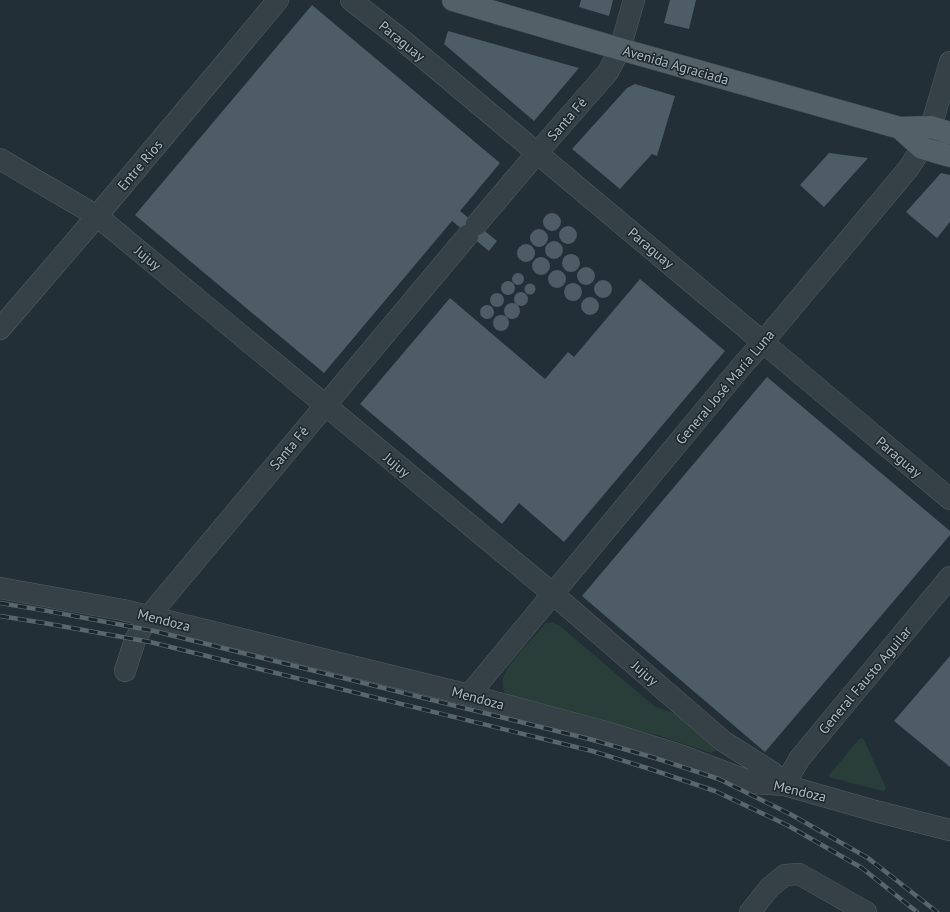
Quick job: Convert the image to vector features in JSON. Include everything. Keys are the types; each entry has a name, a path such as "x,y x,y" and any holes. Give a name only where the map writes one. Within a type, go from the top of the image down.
{"main road":[{"name":"Avenida Agraciada","path":"453,0 900,128 940,130"},
{"name":"Avenida Agraciada","path":"900,128 922,148 950,156"}],"street":[{"name":"Entre Ríos","path":"0,329 278,0"},
{"name":"Paraguay","path":"351,0 401,38 950,499"},
{"name":"Santa Fé","path":"125,671 135,640 149,616 472,230 608,72 620,49 634,0"},
{"name":"General José María Luna","path":"469,695 552,593 908,169 922,148 940,130 950,62"},
{"name":"Jujuy","path":"0,158 97,216 552,593 723,741 772,772 784,785"},
{"name":"General Fausto Aguilar","path":"784,785 800,758 950,577"},
{"name":"Mendoza","path":"0,588 123,610 469,695 606,732 665,750 754,783 784,785 878,812 950,830"},
{"path":"750,912 770,887 785,875 799,874 866,912"}],"green space":[{"path":"546,623 553,623 560,626 654,706 676,714 719,749 711,753 660,736 518,701 506,695 503,686 505,672"},
{"path":"862,738 886,788 883,791 829,776 859,739"}],"building":[{"path":"581,0 613,0 609,16 579,7"},
{"path":"670,0 696,0 689,29 664,23"},
{"path":"312,5 500,163 460,211 497,241 489,251 452,221 324,373 135,215"},
{"path":"448,31 579,68 534,121 444,44"},
{"path":"635,84 675,96 657,156 652,154 620,189 572,149 627,88"},
{"path":"829,153 868,158 824,207 800,185"},
{"path":"941,173 950,175 950,222 937,238 906,212"},
{"path":"552,213 558,216 561,222 558,228 552,231 546,228 543,222 546,216"},
{"path":"568,226 574,229 577,235 574,241 568,244 562,241 559,235 562,229"},
{"path":"539,229 545,232 548,238 545,244 539,247 533,244 530,238 533,232"},
{"path":"554,241 560,244 563,250 560,256 554,259 548,256 545,250 548,244"},
{"path":"526,244 532,247 535,253 532,259 526,262 520,259 517,253 520,247"},
{"path":"571,254 577,257 580,263 577,269 571,272 565,269 562,263 565,257"},
{"path":"537,257 545,257 550,262 548,273 545,275 537,275 532,270 532,262"},
{"path":"582,267 590,267 595,272 593,283 590,285 582,285 577,280 577,272"},
{"path":"553,270 561,270 566,275 564,286 561,288 553,288 548,283 548,275"},
{"path":"516,273 520,273 524,279 520,285 516,285 512,281 512,277"},
{"path":"640,279 725,351 564,542 519,503 502,524 360,404 450,298 545,379 568,352 574,357"},
{"path":"599,280 607,280 612,285 610,296 607,298 599,298 594,293 594,285"},
{"path":"505,281 511,281 515,285 515,291 511,295 505,295 501,291 501,285"},
{"path":"530,283 534,285 536,289 534,293 530,295 526,293 524,289 526,285"},
{"path":"569,283 577,283 582,288 580,299 577,301 569,301 564,296 564,288"},
{"path":"521,292 526,294 528,299 526,304 521,306 516,304 514,299 516,294"},
{"path":"497,293 502,295 504,300 502,305 497,307 492,305 490,300 492,295"},
{"path":"586,297 594,297 599,302 597,313 594,315 586,315 581,310 581,302"},
{"path":"512,303 519,308 520,311 515,318 512,319 505,314 504,311 509,304"},
{"path":"484,305 490,305 494,309 494,315 490,319 484,319 480,315 480,309"},
{"path":"501,315 507,317 509,323 507,329 501,331 495,329 493,323 495,317"},
{"path":"767,377 950,531 950,535 765,752 582,596"},
{"path":"950,656 950,767 894,721"}],"railway":[{"path":"0,603 154,631 593,740 719,779 790,814 868,858 937,912"},
{"path":"0,616 150,642 592,751 650,769 715,791 787,825 862,868 917,912"}]}
